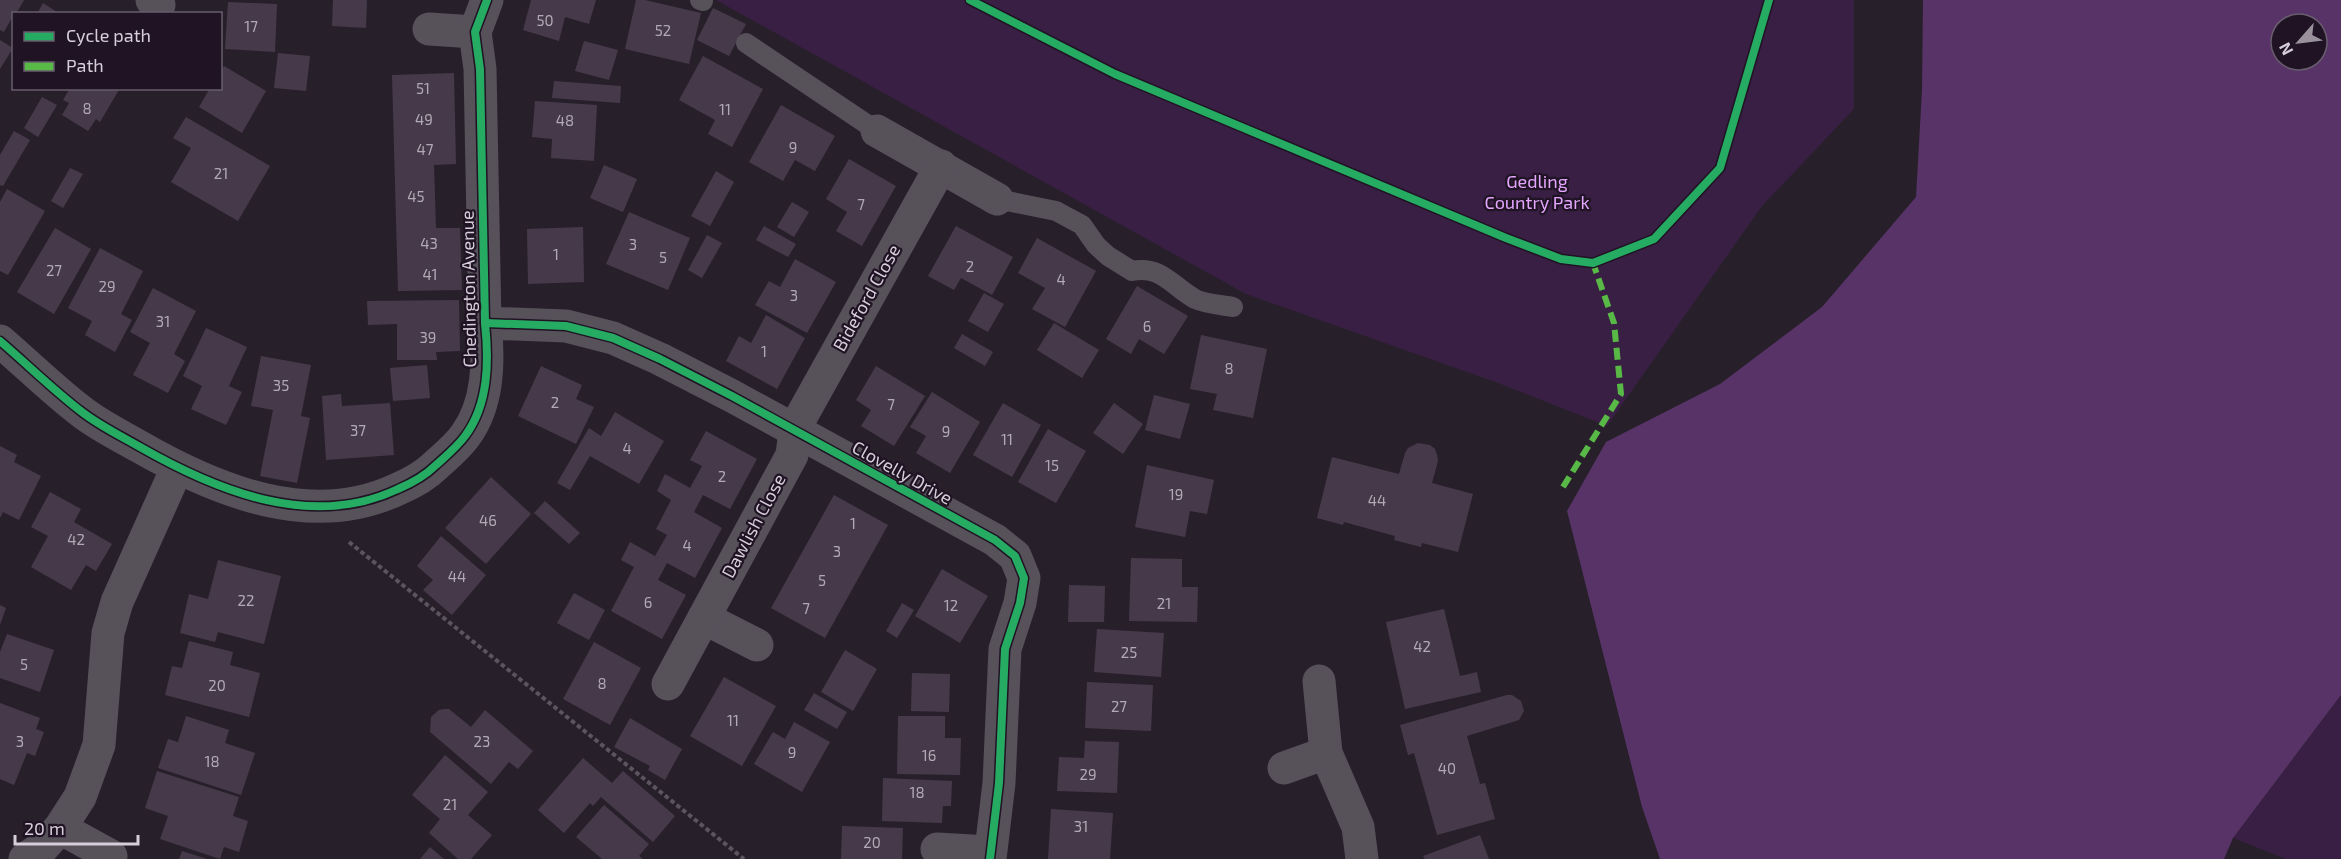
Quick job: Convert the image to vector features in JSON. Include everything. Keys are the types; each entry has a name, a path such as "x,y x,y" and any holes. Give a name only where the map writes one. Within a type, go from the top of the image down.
{"street":[{"name":"Chedington Avenue","path":"0,341 83,413 177,468 220,486 272,501 308,508 345,506 378,499 413,482 432,469 465,436 477,415 488,359 485,323 480,69 475,32 487,0"},
{"path":"429,29 475,32"},
{"path":"877,131 997,199"},
{"name":"Bideford Close","path":"795,431 941,166"},
{"name":"Clovelly Drive","path":"485,323 566,326 613,338 660,358 995,540 1015,555 1024,578 1020,603 1005,649 999,783 990,856 937,849"},
{"name":"Dawlish Close","path":"668,684 792,455 795,431"},
{"path":"25,859 43,847 60,828 80,797 99,745 108,633 117,602 177,468"},
{"path":"704,618 757,645"},
{"path":"1319,681 1326,753 1358,827 1362,859"},
{"path":"1284,768 1326,753"},
{"path":"60,828 111,856"}],"lane":[{"path":"746,42 877,131"},
{"path":"997,199 1056,211 1082,225 1107,256 1132,271 1144,268 1158,273 1197,300 1233,307"}],"path":[{"path":"308,508 744,859"}],"green space":[{"name":"Gedling Country Park","path":"716,0 1854,0 1854,109 1762,206 1607,426 1498,383 1246,294"},
{"path":"2341,695 2341,859 2286,859 2233,838"}],"shaded area":[{"path":"1923,0 2341,0 2341,695 2233,838 2224,859 1660,859 1642,807 1567,511 1606,442 1720,384 1822,307 1916,197 1922,90"}],"building":[{"path":"0,0 24,0 17,12 12,12 12,18 4,32 0,30"},
{"path":"333,0 367,0 366,28 332,26"},
{"path":"531,0 596,0 589,24 565,17 559,41 523,30"},
{"path":"636,0 701,13 689,64 625,49"},
{"path":"228,2 277,4 275,52 225,49"},
{"path":"43,3 57,12 38,12"},
{"path":"713,8 746,24 729,56 697,40"},
{"path":"0,40 12,50 0,69"},
{"path":"584,41 618,50 609,80 575,71"},
{"path":"278,53 310,56 306,91 274,88"},
{"path":"703,56 763,89 732,147 708,134 715,120 679,100"},
{"path":"224,66 266,91 242,133 199,107 209,90 222,90"},
{"path":"454,73 456,164 434,165 436,228 460,228 462,290 398,291 392,75"},
{"path":"554,81 621,86 620,103 552,98"},
{"path":"69,90 119,90 100,122 96,119 88,131 62,115 69,103 63,100"},
{"path":"42,97 57,105 38,137 24,128"},
{"path":"535,101 597,105 594,161 551,158 552,139 532,137"},
{"path":"781,105 835,136 815,171 795,160 783,181 749,162"},
{"path":"186,117 270,166 238,221 171,182 191,148 173,138"},
{"path":"14,131 30,140 3,186 0,185 0,155"},
{"path":"849,159 896,186 862,246 836,231 847,212 826,199"},
{"path":"604,165 637,179 623,212 590,198"},
{"path":"70,168 83,174 63,208 51,201"},
{"path":"716,171 734,182 710,226 691,216"},
{"path":"7,189 45,211 8,275 0,271 0,202"},
{"path":"792,202 809,212 794,237 777,227"},
{"path":"629,212 690,238 668,290 606,264"},
{"path":"764,226 796,244 788,257 756,240"},
{"path":"956,226 1013,257 992,295 961,278 954,290 928,276"},
{"path":"583,227 584,282 528,284 527,229"},
{"path":"55,228 91,249 54,314 17,292"},
{"path":"707,235 722,243 702,278 688,270"},
{"path":"1037,238 1096,271 1065,327 1032,309 1045,288 1018,273"},
{"path":"100,248 143,271 121,314 132,320 115,352 85,335 92,321 68,308"},
{"path":"795,259 836,282 807,333 755,305 769,281 780,287"},
{"path":"1137,286 1188,316 1164,354 1139,339 1131,354 1106,339"},
{"path":"153,288 196,311 174,354 185,361 168,393 133,375 150,343 130,332"},
{"path":"984,293 1004,304 988,332 968,321"},
{"path":"459,300 460,351 436,352 437,360 397,360 397,324 368,325 367,301"},
{"path":"766,315 805,338 777,389 726,361 739,336 751,343"},
{"path":"1054,323 1099,350 1082,378 1037,350"},
{"path":"206,328 247,347 229,386 242,392 226,425 191,409 202,386 183,376"},
{"path":"962,334 993,352 985,366 954,348"},
{"path":"1201,335 1267,349 1253,418 1213,410 1217,394 1190,389"},
{"path":"261,356 311,365 301,416 310,418 297,483 260,476 273,410 251,406"},
{"path":"427,365 430,398 393,401 390,368"},
{"path":"541,366 582,385 576,399 594,407 576,444 518,416"},
{"path":"876,366 925,396 894,446 861,426 871,410 856,400"},
{"path":"932,392 980,422 950,473 916,453 926,436 910,427"},
{"path":"341,394 342,406 390,403 394,455 326,460 322,396"},
{"path":"1154,395 1190,404 1180,439 1145,430"},
{"path":"1003,403 1041,425 1012,477 973,455"},
{"path":"1114,403 1143,424 1123,454 1093,433"},
{"path":"615,412 664,441 639,484 590,456 570,490 557,483 589,428 601,436"},
{"path":"1048,429 1086,451 1056,503 1018,482"},
{"path":"706,431 757,459 730,509 703,495 694,512 722,528 695,578 667,563 658,580 686,595 662,639 611,611 634,567 621,560 630,542 655,556 667,535 656,529 671,500 657,491 665,474 690,488 702,466 690,460"},
{"path":"1418,443 1430,445 1435,449 1438,461 1432,483 1473,494 1458,552 1422,543 1421,547 1394,540 1395,536 1344,522 1343,525 1317,518 1332,457 1399,474 1408,448"},
{"path":"0,446 17,455 14,462 41,476 19,520 3,512 0,518"},
{"path":"1147,465 1214,480 1207,514 1190,511 1185,537 1135,527"},
{"path":"491,477 531,514 486,564 445,528"},
{"path":"50,492 81,509 74,522 112,544 96,571 86,565 71,590 31,567 48,536 31,527"},
{"path":"834,495 888,525 825,638 771,608"},
{"path":"545,501 580,533 569,544 534,513"},
{"path":"441,536 486,575 452,615 423,590 433,580 417,566"},
{"path":"1131,558 1182,559 1182,587 1198,587 1197,622 1129,621"},
{"path":"218,560 281,576 264,644 218,632 215,642 180,633 189,594 208,599"},
{"path":"942,569 988,596 960,643 915,616"},
{"path":"1069,585 1105,586 1104,622 1068,622"},
{"path":"574,593 605,610 589,640 557,623"},
{"path":"902,603 914,610 897,638 886,631"},
{"path":"0,605 6,608 0,625"},
{"path":"1444,609 1460,676 1477,672 1481,692 1405,709 1386,622"},
{"path":"1097,629 1164,633 1161,677 1094,672"},
{"path":"7,634 54,650 40,692 0,678 0,652"},
{"path":"189,641 233,652 230,665 260,673 249,717 165,695 172,666 182,668"},
{"path":"594,642 641,668 610,725 563,699"},
{"path":"845,650 877,669 853,711 821,692"},
{"path":"912,673 950,674 949,712 911,711"},
{"path":"724,677 776,706 742,766 690,736"},
{"path":"1087,682 1153,685 1151,731 1085,728"},
{"path":"814,693 847,712 837,729 804,710"},
{"path":"1512,695 1521,701 1524,711 1519,720 1467,736 1480,784 1485,783 1495,819 1437,835 1414,753 1408,755 1400,725"},
{"path":"0,703 40,718 36,729 44,732 35,756 27,753 14,785 0,779"},
{"path":"444,709 449,709 471,727 485,710 533,751 518,769 509,762 491,784 430,732 431,717"},
{"path":"186,716 229,730 225,743 255,753 241,795 158,768 168,739 178,742"},
{"path":"898,716 945,716 945,738 961,738 960,775 897,774"},
{"path":"630,718 682,749 665,780 648,770 650,766 614,747"},
{"path":"794,722 830,742 802,792 754,764 773,732 785,739"},
{"path":"1085,741 1119,742 1117,793 1057,791 1059,757 1084,758"},
{"path":"445,755 488,792 468,815 492,835 471,859 458,859 429,833 440,819 412,795"},
{"path":"583,758 612,783 623,771 675,816 653,842 601,797 593,806 590,803 564,833 538,810"},
{"path":"157,771 239,797 233,816 248,821 239,852 224,847 220,859 160,839 168,816 145,808"},
{"path":"883,778 952,781 951,806 943,806 942,823 882,821"},
{"path":"604,805 649,844 639,856 643,859 602,859 576,837"},
{"path":"1051,809 1113,813 1110,859 1048,859"},
{"path":"842,826 903,828 902,859 841,859"},
{"path":"1480,835 1489,859 1425,859 1423,856"},
{"path":"430,847 444,859 420,859"},
{"path":"182,851 207,859 179,859"}],"marked path":[{"path":"1563,487 1621,394 1614,323 1593,263 1588,262"}],"cycle path":[{"path":"0,341 61,395 96,422 170,463 233,490 266,500 299,505 332,506 365,501 398,489 423,476 465,436 479,410 486,381 480,69 475,32 487,0"},
{"path":"970,0 1115,74 1506,238 1561,259 1593,263 1654,239 1720,168 1769,0"},
{"path":"485,323 566,326 613,338 732,396 995,540 1015,556 1024,578 1020,603 1005,649 999,783 990,859"}]}
